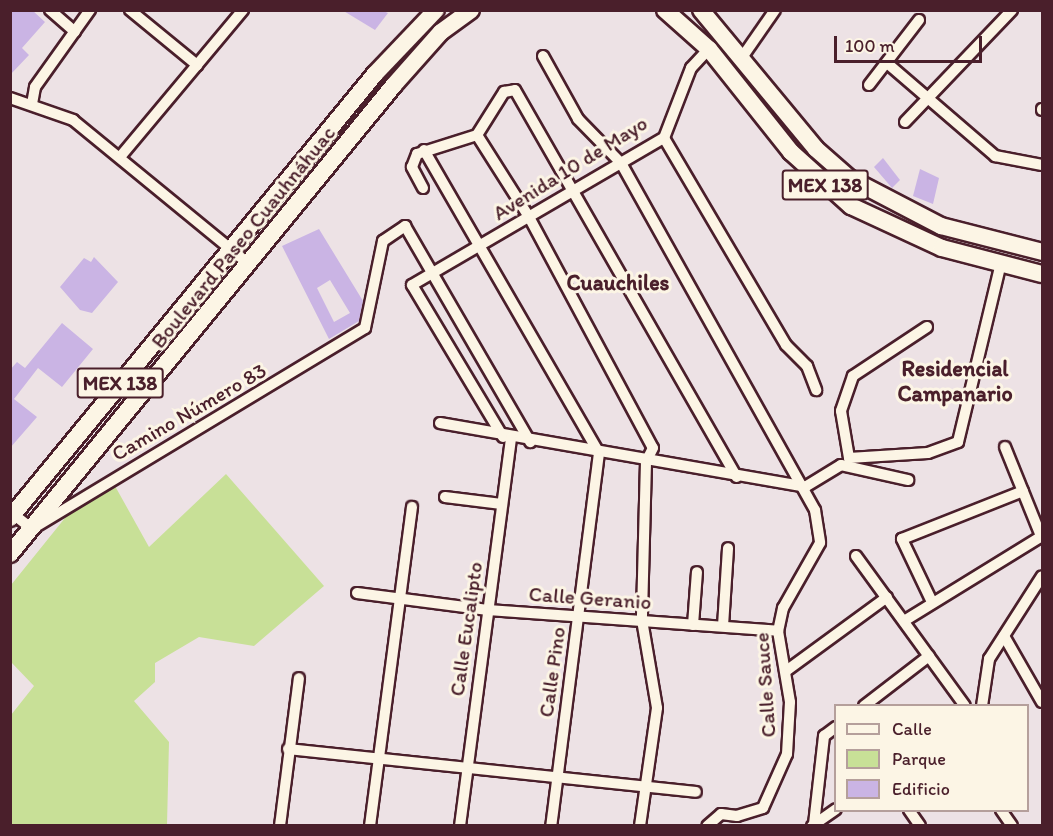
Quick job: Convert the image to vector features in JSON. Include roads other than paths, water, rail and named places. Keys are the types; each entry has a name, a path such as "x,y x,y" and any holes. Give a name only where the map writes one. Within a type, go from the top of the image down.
{"main road":[{"name":"Boulevard Paseo Cuauhnáhuac","path":"10,554 250,265 393,86 441,32 471,10"},
{"name":"MEX 138","path":"664,10 709,49 792,152 851,206 942,248 1042,274"},
{"name":"MEX 138","path":"701,10 743,56 816,148 862,188 941,226 1042,252"},
{"name":"Boulevard Paseo Cuauhnáhuac","path":"12,516 229,249 431,12"}],"street":[{"path":"50,10 75,32"},
{"path":"32,104 35,87 90,10"},
{"path":"130,10 197,65"},
{"path":"120,157 243,10"},
{"path":"743,56 775,10"},
{"path":"905,122 1012,10"},
{"path":"869,86 919,20"},
{"name":"Avenida 10 de Mayo","path":"507,437 412,285 664,138 691,68 709,49"},
{"name":"Calle Sauce","path":"543,56 578,119 621,163 806,487 820,543 783,608 778,631 786,671 791,735 773,788 763,808 737,816 721,814 707,825"},
{"path":"887,63 995,156 1042,165"},
{"path":"423,188 411,167 423,150 477,135 509,87 573,191 736,477"},
{"path":"10,98 73,120 250,265"},
{"path":"477,135 529,217 650,433 653,448 646,462 642,620 657,708 640,825"},
{"path":"664,138 786,345 807,366 816,390"},
{"path":"423,150 599,453"},
{"name":"Camino Número 83","path":"32,529 365,328 383,241 405,226 434,272"},
{"path":"927,327 853,376 841,411 849,458 928,453 958,442 1001,263"},
{"path":"434,272 530,442"},
{"path":"440,423 530,442 806,487 841,465 855,464 908,480"},
{"name":"Calle Eucalipto","path":"460,825 502,504 507,437"},
{"path":"904,621 1042,536 1005,447"},
{"name":"Calle Pino","path":"551,825 599,453"},
{"path":"932,602 902,539 1023,490"},
{"path":"445,496 502,504"},
{"path":"370,825 412,507"},
{"path":"12,516 32,529"},
{"path":"723,626 728,548"},
{"path":"856,556 964,704"},
{"path":"693,625 697,572"},
{"path":"982,704 988,659 1042,576"},
{"name":"Calle Geranio","path":"357,593 489,610 778,631"},
{"path":"786,671 887,597"},
{"path":"1004,636 1042,702"},
{"path":"865,704 929,656"},
{"path":"280,825 288,749 299,678"},
{"path":"813,824 824,736 834,728"},
{"path":"288,749 696,792"},
{"path":"813,824 831,812 834,825"},
{"path":"910,812 920,825"},
{"path":"1002,812 1012,825"}],"district":[{"name":"Cuauchiles","path":"618,283"},
{"name":"Residencial Campanario","path":"955,380"}]}
